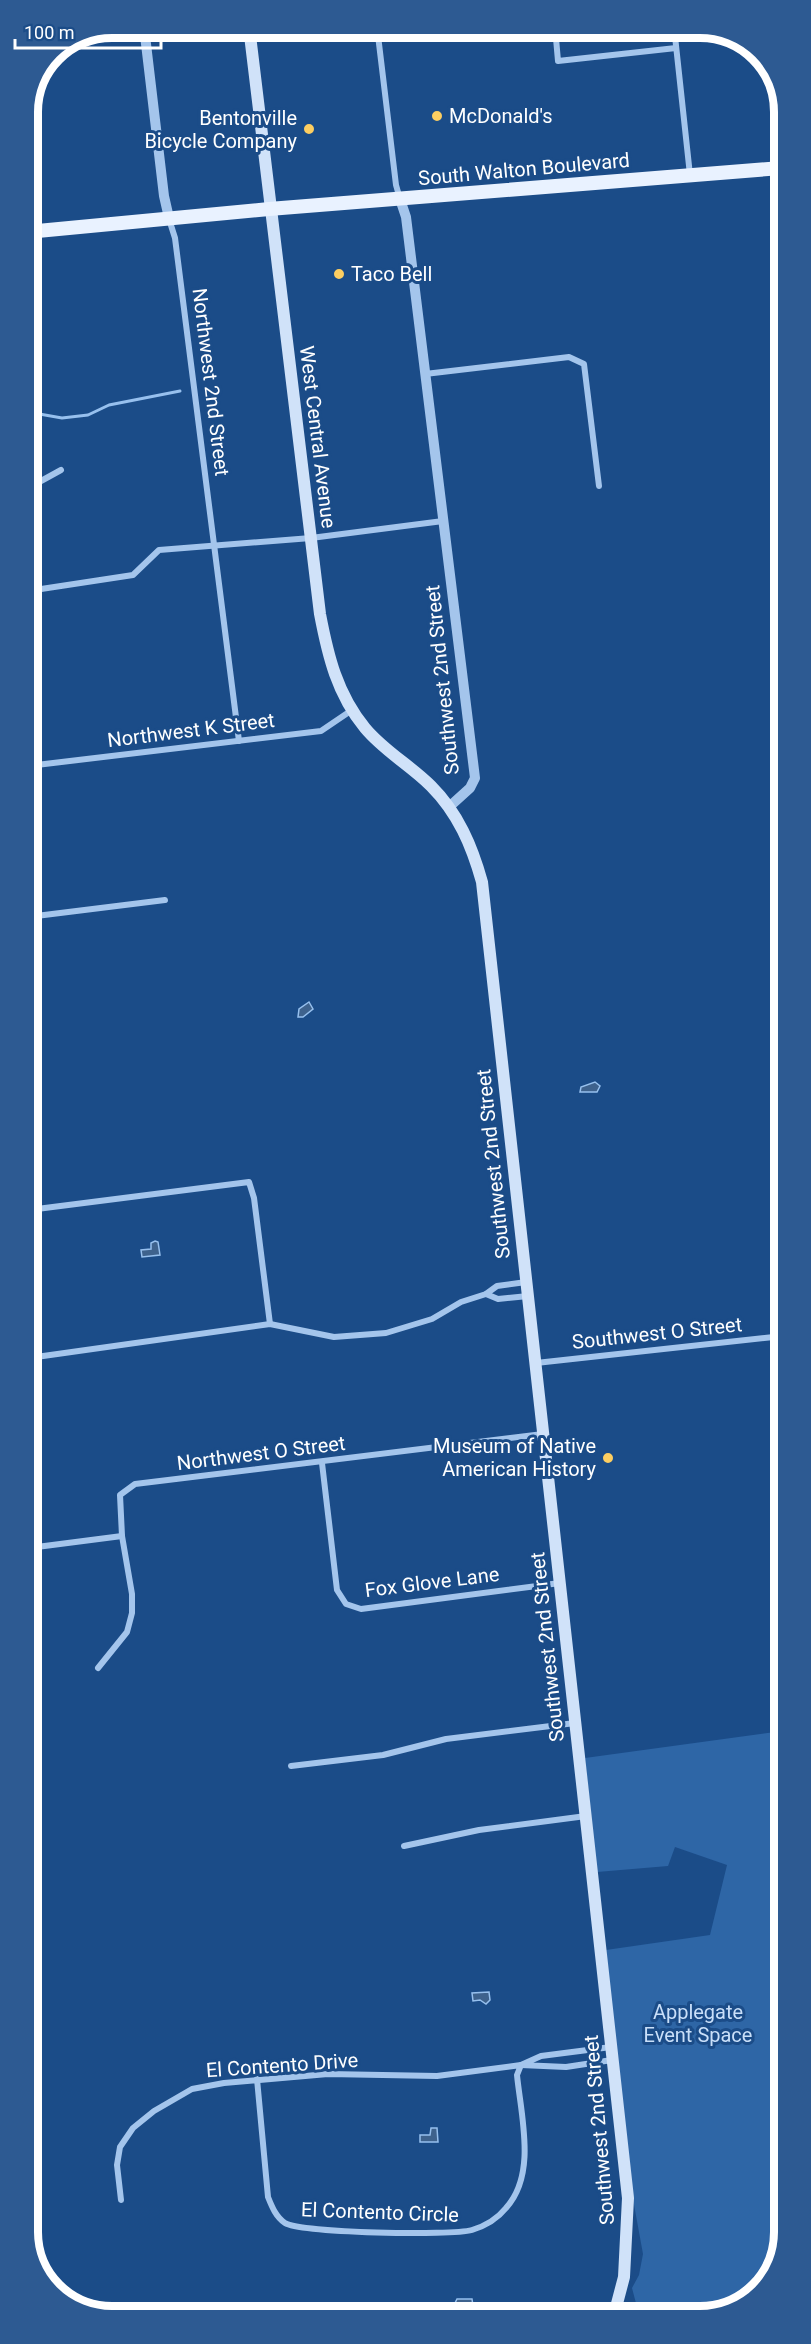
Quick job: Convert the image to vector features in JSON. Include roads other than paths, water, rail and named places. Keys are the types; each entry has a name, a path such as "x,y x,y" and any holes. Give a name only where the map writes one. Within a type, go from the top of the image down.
{"main road":[{"name":"West Central Avenue","path":"250,37 269,209 329,660 352,710 385,748 430,785 449,807"},
{"name":"South Walton Boulevard","path":"37,231 269,209 774,169"},
{"name":"Southwest 2nd Street","path":"449,807 462,826 475,854 482,882 628,2198 624,2277 616,2306"}],"street":[{"name":"Northwest 2nd Street","path":"145,37 163,188 175,238 239,741"},
{"name":"Southwest 2nd Street","path":"379,37 396,185 406,217 475,778 470,788 449,807"},
{"path":"556,38 558,61 676,48"},
{"path":"675,38 690,176"},
{"path":"425,374 569,357 584,364 599,486"},
{"path":"37,481 61,470"},
{"path":"37,590 118,579 133,574 159,550 311,538 443,521"},
{"name":"Northwest K Street","path":"37,765 321,731 352,710"},
{"path":"37,915 165,900"},
{"path":"37,1209 249,1182 254,1198 270,1324"},
{"path":"37,1357 270,1324 333,1337 386,1332 412,1327 432,1319 460,1302 486,1294 497,1286 526,1282"},
{"path":"486,1294 498,1299 528,1296"},
{"name":"Southwest O Street","path":"535,1364 774,1337"},
{"name":"Northwest O Street","path":"122,1536 120,1495 135,1484 322,1463 543,1434"},
{"name":"Fox Glove Lane","path":"322,1463 337,1590 346,1604 361,1609 560,1583"},
{"path":"37,1547 122,1536 132,1594 132,1613 127,1632 98,1668"},
{"path":"291,1766 383,1755 446,1739 575,1723"},
{"path":"404,1846 479,1830 586,1816"},
{"name":"El Contento Drive","path":"521,2065 541,2056 612,2053"},
{"name":"El Contento Drive","path":"121,2200 118,2183 120,2147 133,2128 154,2111 192,2089 257,2079 328,2074 437,2076 521,2065 566,2067 612,2053"},
{"name":"El Contento Circle","path":"257,2079 268,2197 273,2211 286,2224 304,2228 443,2233 471,2230 493,2220 508,2207 520,2184 525,2158 517,2075 521,2065"}],"waterway":[{"path":"37,414 62,418 88,415 109,405 180,391"}],"place":[{"name":"McDonald's","path":"437,116"},
{"name":"Bentonville Bicycle Company","path":"309,129"},
{"name":"Taco Bell","path":"339,274"},
{"name":"Museum of Native American History","path":"608,1458"}],"park label":[{"name":"Applegate Event Space","path":"698,2024"}]}
